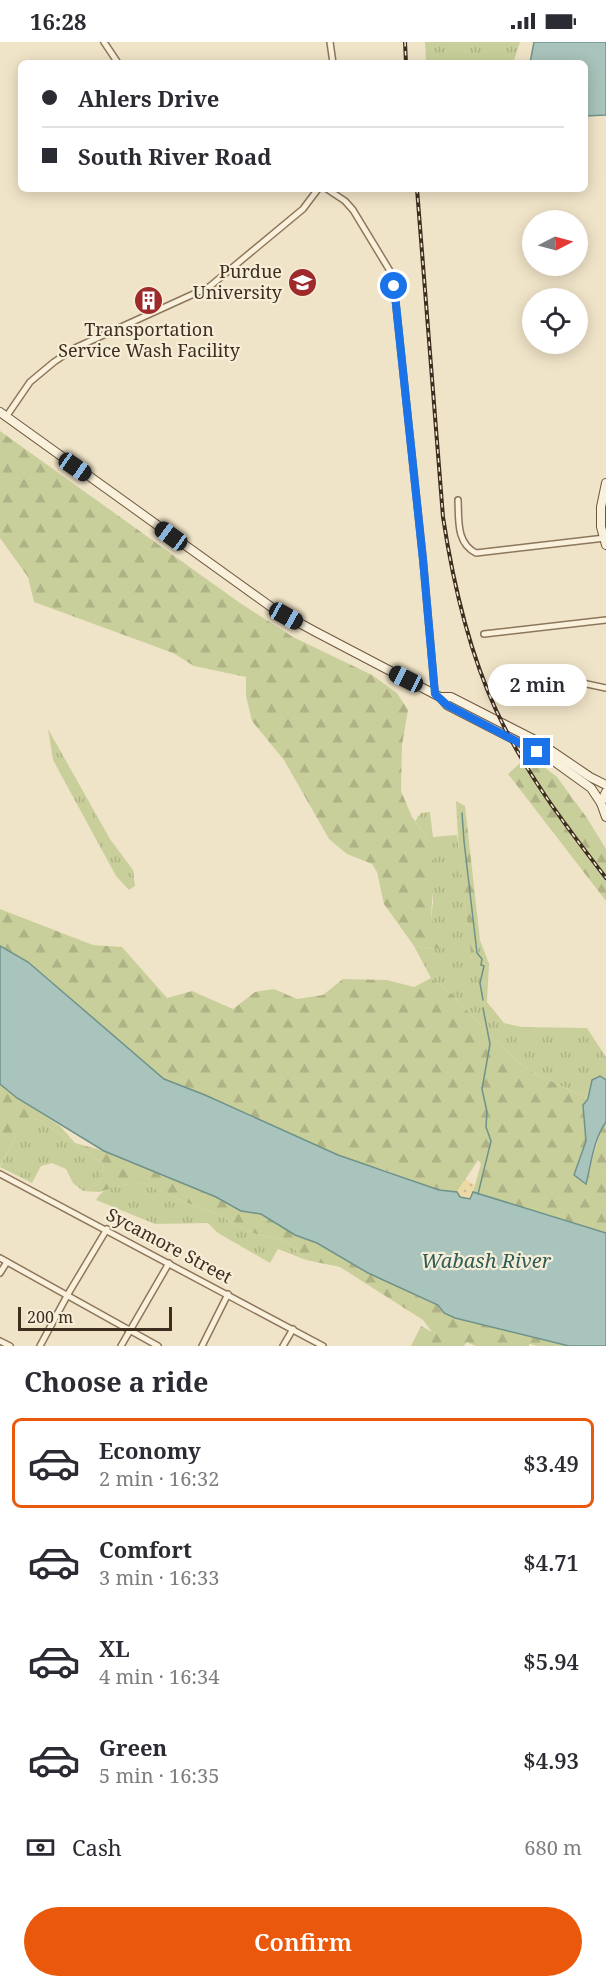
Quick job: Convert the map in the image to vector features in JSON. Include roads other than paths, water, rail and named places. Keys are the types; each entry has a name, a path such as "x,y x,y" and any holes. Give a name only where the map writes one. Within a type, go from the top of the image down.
{"main road":[{"path":"3,414 274,609 437,695 447,705 548,758 591,788 601,803 606,817"},
{"path":"606,483 601,507 601,527 606,537 606,545"},
{"path":"437,695 451,697 537,741 590,777 606,785"},
{"path":"601,803 606,792"}],"street":[{"path":"104,42 116,60"},
{"path":"330,42 333,60"},
{"path":"3,414 30,382 75,348 209,287 303,209 316,192"},
{"path":"332,192 353,210 390,271 394,286 437,695"},
{"path":"458,500 462,541 467,548 476,553 606,537"},
{"path":"484,634 606,620"},
{"path":"525,684 573,681 606,688"},
{"name":"Sycamore Street","path":"0,1174 323,1346"},
{"path":"40,1346 107,1229"},
{"path":"0,1258 158,1346"},
{"path":"0,1274 7,1262"},
{"path":"121,1346 169,1263"},
{"path":"202,1346 228,1294"},
{"path":"283,1346 293,1329"},
{"path":"0,1341 10,1346"}],"water":[{"path":"534,42 606,42 606,115 588,116 588,60 531,60"},
{"name":"Wabash River","path":"0,946 28,962 164,1079 338,1155 439,1190 457,1192 460,1197 470,1199 473,1192 606,1233 606,1346 569,1346 455,1318 444,1313 438,1305 368,1273 317,1243 295,1235 261,1214 241,1211 216,1197 104,1151 17,1098 0,1084"},
{"path":"600,1076 606,1080 606,1122 596,1143 586,1184 574,1175 586,1141 583,1105 588,1099 592,1080"}],"waterway":[{"path":"462,813 477,953 482,959 481,965 484,966 480,983 483,1000"},
{"path":"478,1194 491,1141 486,1127 487,1112 482,1089 490,1044 483,1008"}],"railway":[{"path":"405,42 406,60"},
{"path":"417,192 443,517 463,615 477,663 507,733 546,797 606,878"}],"place":[{"name":"Purdue University","path":"303,282"},
{"name":"Transportation Service Wash Facility","path":"149,301"}]}
